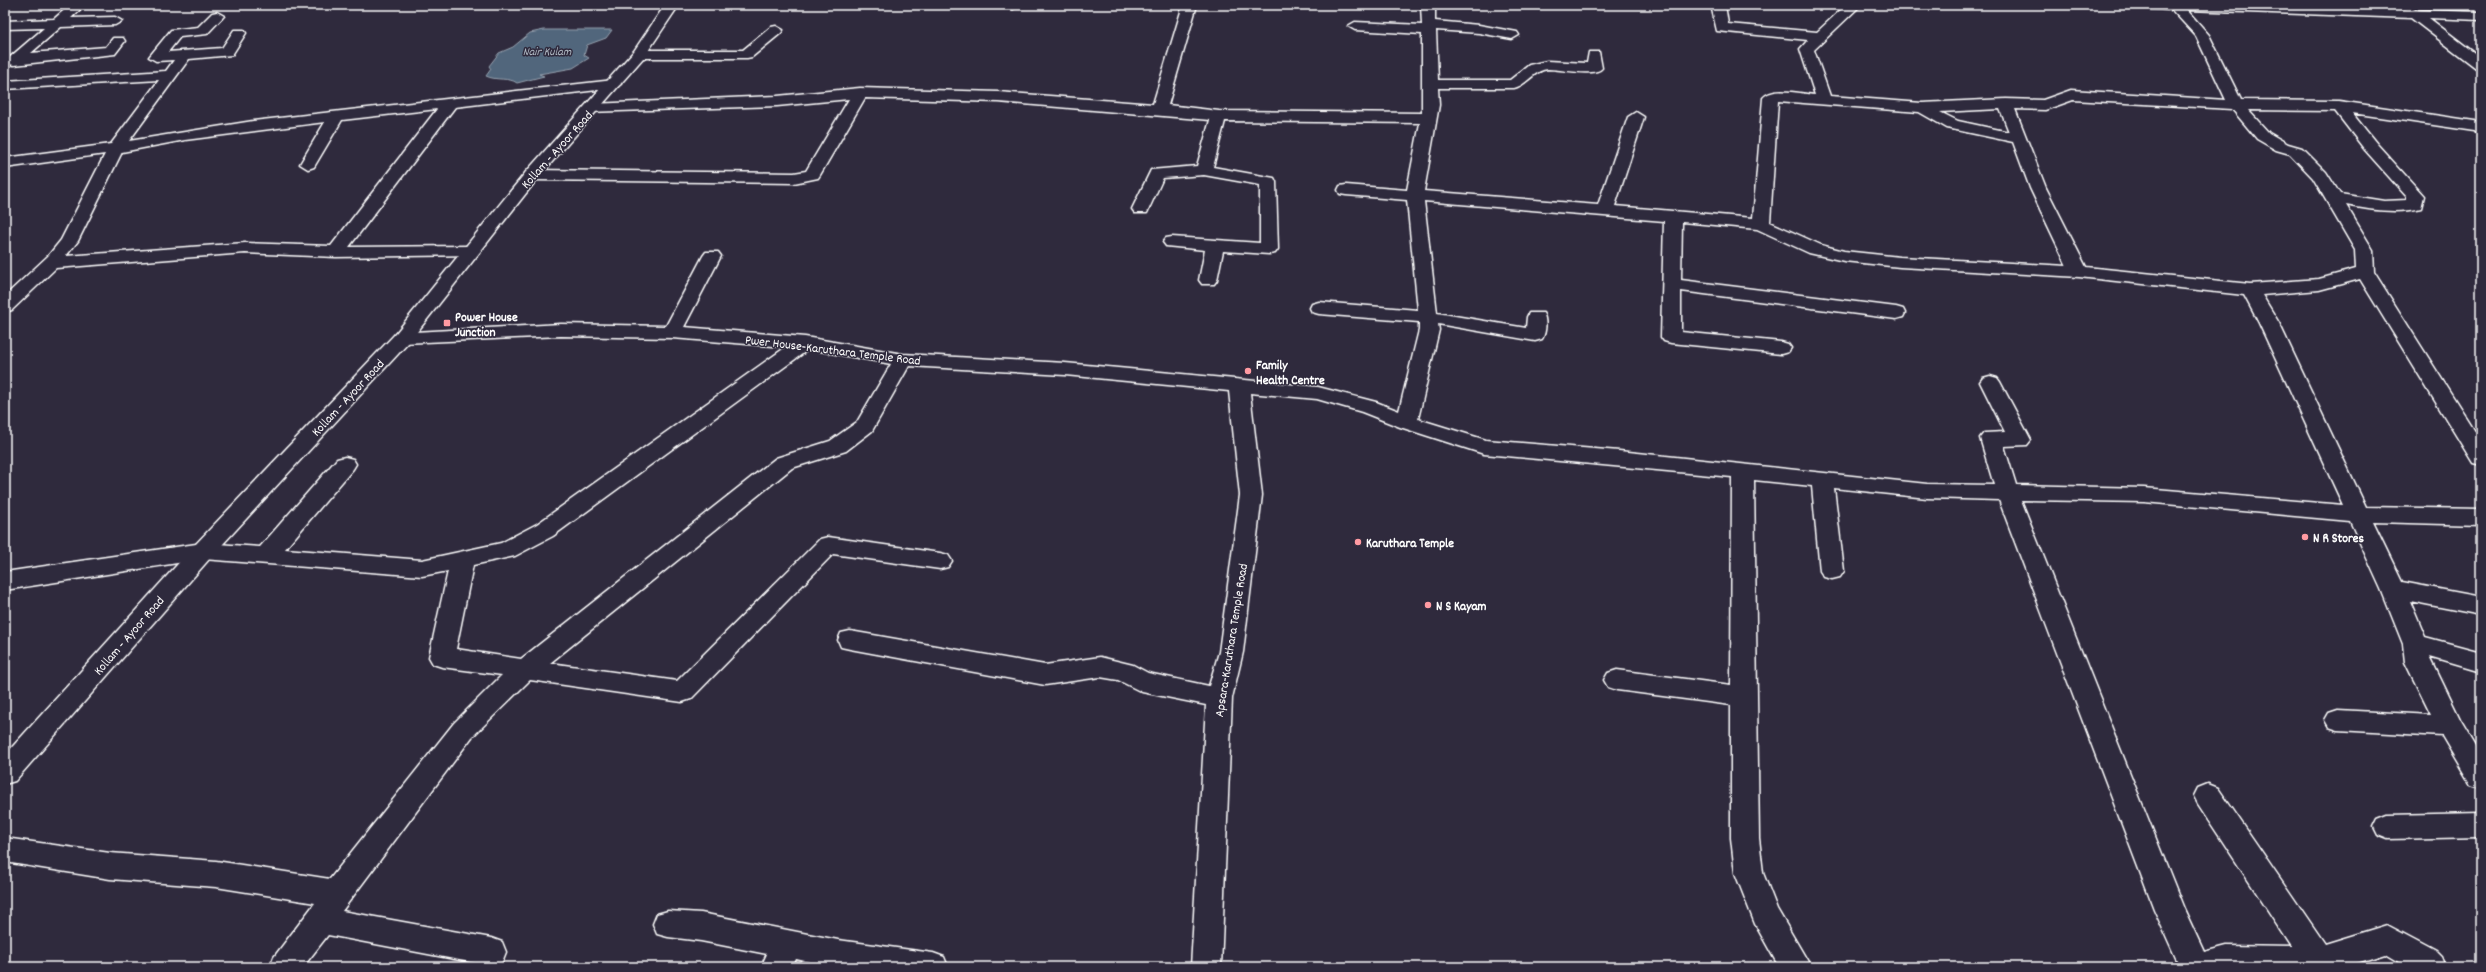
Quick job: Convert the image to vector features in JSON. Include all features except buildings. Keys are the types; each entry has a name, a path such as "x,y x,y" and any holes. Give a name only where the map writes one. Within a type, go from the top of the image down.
{"street":[{"path":"8,66 78,5"},
{"name":"Kollam - Ayoor Road","path":"5,773 203,552 403,337 532,175 592,109 639,54 672,5"},
{"path":"1159,109 1190,5"},
{"path":"1407,422 1429,330 1429,317 1415,194 1429,118 1432,84 1428,5"},
{"path":"1718,5 1722,28 1820,37"},
{"path":"1824,100 1807,49 1854,5"},
{"path":"2149,5 2413,12 2481,16"},
{"path":"2399,5 2413,12 2481,65"},
{"path":"2175,6 2202,35 2236,105 2263,136 2282,147 2296,151 2320,175 2364,250 2364,272 2481,458"},
{"path":"217,16 202,31 176,34 156,57 227,52 239,33"},
{"path":"5,25 115,21"},
{"path":"1355,26 1479,29 1512,35"},
{"path":"639,54 748,54 776,30"},
{"path":"8,66 110,51 118,41"},
{"path":"1432,84 1514,84 1534,68 1547,65 1595,68 1594,55"},
{"path":"5,306 69,241 116,148 184,56"},
{"path":"5,85 170,75"},
{"path":"5,163 116,148 185,135 253,126 614,84"},
{"path":"532,175 794,178 812,175 860,94"},
{"path":"592,109 777,100 860,94 998,97 1159,109 1219,116 1429,118"},
{"path":"1762,224 1771,98 1787,96 1922,108 2006,104 2046,105 2070,95 2117,100 2236,105 2339,106 2481,127"},
{"path":"336,252 450,103"},
{"path":"2006,104 2038,188 2079,272"},
{"path":"2333,198 2385,207 2402,207 2415,204 2416,196 2371,147 2339,106"},
{"path":"1922,108 1953,125 2019,140"},
{"path":"308,164 336,116"},
{"path":"1204,170 1219,116"},
{"path":"1605,210 1636,117"},
{"path":"235,145 253,126"},
{"path":"1141,209 1157,173 1204,170 1268,182 1269,249 1172,242"},
{"path":"1346,190 1415,194 1673,215 1762,224 1815,249 1844,256 1900,262 2079,272 2250,290 2319,284 2364,272"},
{"path":"1673,215 1671,337 1781,348"},
{"path":"1208,280 1215,246"},
{"path":"50,262 245,248 336,252 470,251"},
{"path":"672,332 712,256"},
{"path":"1671,284 1896,313"},
{"path":"2250,290 2269,323 2356,514 2393,589 2415,644 2418,662 2450,726 2481,777"},
{"path":"1319,308 1429,317 1535,335 1536,317"},
{"name":"Pwer House-Karuthara Temple Road","path":"403,337 561,330 672,332 805,343 903,360 1065,369 1318,393 1369,407 1407,422 1484,447 1743,471 1927,491 2144,495 2356,514 2481,517"},
{"path":"5,581 203,552 422,568 462,561 506,550 545,530 805,343"},
{"path":"285,967 322,920 337,893 462,730 524,670 784,463 838,446 865,426 903,360"},
{"path":"1990,382 2020,440 1991,438 2007,492 2169,909 2195,967"},
{"name":"Apsara-Karuthara Temple Road","path":"1206,967 1219,698 1231,652 1251,495 1239,385"},
{"path":"265,557 345,464"},
{"path":"1743,471 1745,838 1749,873 1764,915 1796,967"},
{"path":"1822,480 1832,572"},
{"path":"462,561 442,657 682,692 828,545 940,561"},
{"path":"2393,589 2481,606"},
{"path":"850,640 1045,675 1100,667 1124,672 1142,682 1219,698"},
{"path":"2415,644 2481,662"},
{"path":"1617,680 1744,697"},
{"path":"2338,720 2450,726"},
{"path":"2208,796 2317,958"},
{"path":"2388,827 2481,825"},
{"path":"5,850 110,866 216,874 337,893"},
{"path":"322,920 491,952"},
{"path":"668,924 701,927 782,956 838,954 932,967"},
{"path":"2220,965 2332,957 2387,938 2431,967"}],"water":[{"name":"Nair Kulam","path":"544,30 612,30 606,38 587,45 584,55 589,58 573,68 539,74 544,76 517,83 510,80 486,76 491,69 489,66 499,53 513,47 530,33"}],"place":[{"name":"Power House Junction","path":"447,323"},
{"name":"Family Health Centre","path":"1248,371"},
{"name":"N R Stores","path":"2305,537"},
{"name":"Karuthara Temple","path":"1358,542"},
{"name":"N S Kayam","path":"1428,605"}]}
